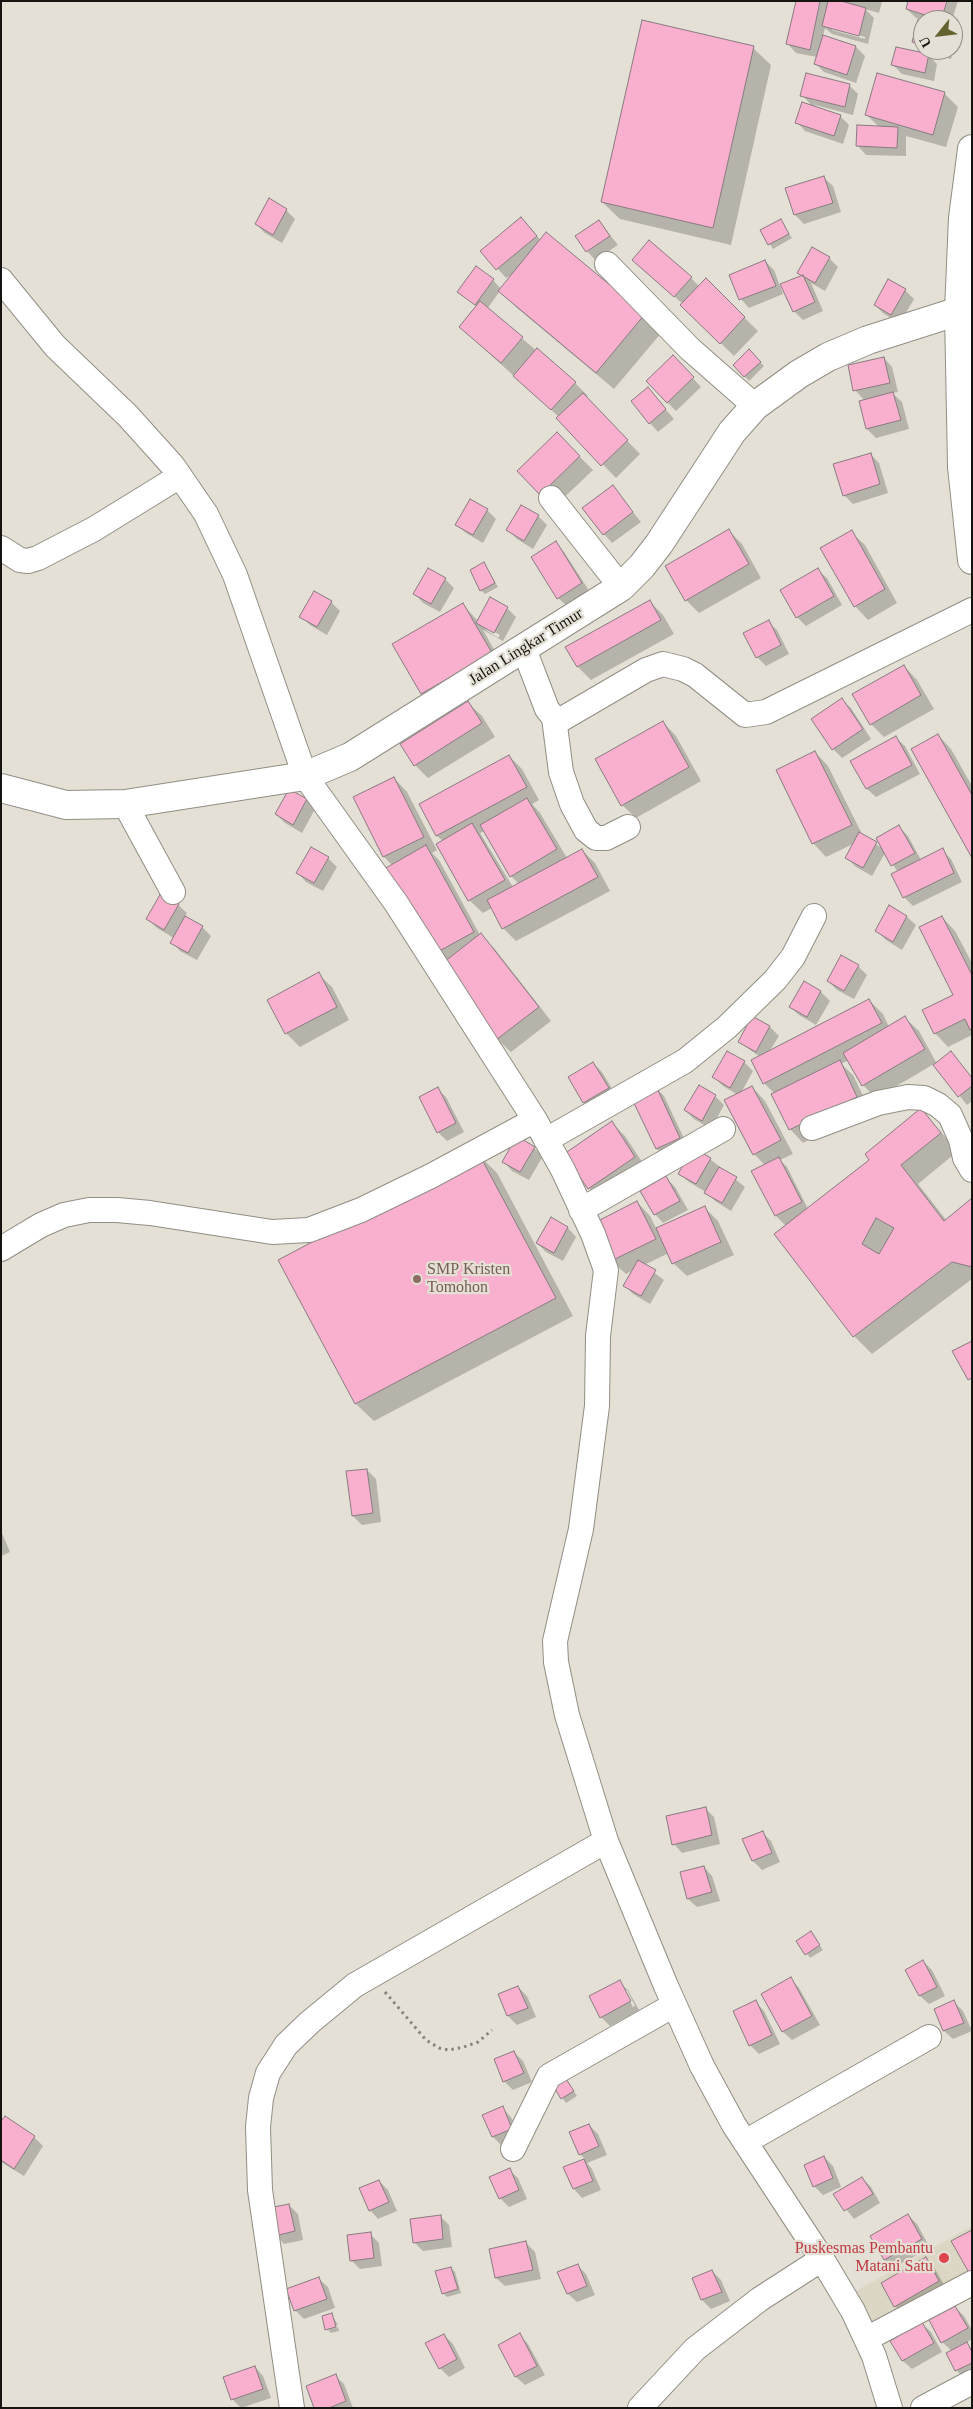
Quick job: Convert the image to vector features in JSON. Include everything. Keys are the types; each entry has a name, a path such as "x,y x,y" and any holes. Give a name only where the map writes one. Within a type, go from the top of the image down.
{"main road":[{"path":"972,149 959,311 962,467 972,560"},
{"name":"Jalan Lingkar Timur","path":"1,788 66,805 125,804 305,776 350,758 621,587 642,566 659,544 732,432 755,406 799,374 828,357 868,340 959,311"}],"street":[{"path":"607,264 690,348 755,406"},
{"path":"1,280 55,346 128,416 180,476 206,514 235,575 305,776 396,903 541,1130 563,1170 581,1210 606,1270 598,1336 597,1406 582,1529 555,1641 556,1662 567,1715 606,1841 674,2005 702,2066 745,2142 822,2259 866,2339 874,2356 890,2408"},
{"path":"1,548 20,560 28,561 38,558 94,529 180,476"},
{"path":"551,498 621,587"},
{"path":"554,718 562,719 646,670 663,664 683,669 695,675 746,715 766,712 972,610"},
{"path":"524,649 544,702 554,718 561,772 572,804 586,830 596,838 606,838 628,827"},
{"path":"125,804 173,892"},
{"path":"1,1249 41,1225 64,1215 89,1210 150,1213 272,1232 309,1230 361,1210 439,1172 541,1130 685,1061 727,1027 774,980 793,957 814,916"},
{"path":"812,1128 878,1103 908,1097 924,1098 938,1105 950,1115 959,1134 965,1158 972,1170"},
{"path":"581,1210 723,1129"},
{"path":"292,2408 260,2190 258,2127 261,2098 268,2073 286,2046 310,2022 355,1985 606,1841"},
{"path":"513,2150 549,2076 674,2005"},
{"path":"745,2142 929,2037"},
{"path":"640,2408 695,2349 760,2299 822,2259"},
{"path":"866,2339 972,2283"},
{"path":"923,2408 972,2382"}],"path":[{"path":"372,1976 426,2040 439,2048 449,2050 464,2047 478,2042 492,2030"}],"shaded area":[{"name":"Puskesmas Pembantu Matani Satu","path":"972,2226 972,2290 881,2340 854,2292"}],"building":[{"path":"796,1 820,1 810,50 786,44"},
{"path":"828,1 841,1 866,8 859,36 822,26"},
{"path":"908,1 947,1 944,10 913,11 906,9"},
{"path":"642,20 754,46 713,228 601,202"},
{"path":"823,35 856,46 847,75 814,64"},
{"path":"896,47 913,51 913,60 928,60 925,73 891,65"},
{"path":"806,73 850,84 845,107 800,96"},
{"path":"877,73 945,92 933,135 865,115"},
{"path":"802,102 841,115 834,136 795,123"},
{"path":"857,125 898,127 897,148 856,146"},
{"path":"824,176 833,203 794,215 785,188"},
{"path":"269,198 287,209 273,235 255,224"},
{"path":"521,217 537,236 496,270 480,251"},
{"path":"781,219 789,234 768,245 760,230"},
{"path":"599,220 610,236 586,252 575,236"},
{"path":"546,232 645,314 596,373 498,291"},
{"path":"649,240 692,277 674,297 632,260"},
{"path":"812,247 830,257 815,283 797,273"},
{"path":"765,260 776,286 739,300 729,275"},
{"path":"476,266 494,279 475,305 457,292"},
{"path":"803,275 815,302 793,312 780,284"},
{"path":"706,278 745,317 720,344 680,305"},
{"path":"888,279 906,289 891,315 874,305"},
{"path":"480,301 523,337 501,363 459,327"},
{"path":"537,348 576,382 551,410 513,376"},
{"path":"749,349 761,362 744,377 733,365"},
{"path":"673,355 694,377 667,403 646,381"},
{"path":"884,357 890,383 853,391 848,365"},
{"path":"648,387 666,409 649,424 631,401"},
{"path":"893,392 901,420 866,429 859,401"},
{"path":"583,393 628,440 601,466 556,418"},
{"path":"557,432 580,456 540,495 517,471"},
{"path":"871,453 880,484 843,496 833,464"},
{"path":"613,485 633,512 603,535 582,508"},
{"path":"470,499 488,509 473,535 455,525"},
{"path":"521,505 539,515 524,541 506,530"},
{"path":"729,529 749,564 685,601 665,566"},
{"path":"852,530 885,589 854,607 820,548"},
{"path":"556,541 582,583 557,599 531,557"},
{"path":"484,562 495,583 480,591 470,570"},
{"path":"428,568 446,578 431,604 413,594"},
{"path":"818,568 834,596 796,618 780,590"},
{"path":"314,591 332,601 317,627 299,617"},
{"path":"490,597 508,607 494,633 476,623"},
{"path":"650,600 661,620 577,667 565,647"},
{"path":"463,603 492,653 421,694 392,644"},
{"path":"769,620 781,645 756,658 743,633"},
{"path":"904,665 921,695 870,725 852,694"},
{"path":"842,698 863,729 832,750 811,719"},
{"path":"468,701 482,723 414,766 400,744"},
{"path":"663,721 689,767 621,806 595,759"},
{"path":"938,734 972,795 972,858 911,749"},
{"path":"896,736 912,765 866,789 850,761"},
{"path":"815,751 852,825 812,844 776,770"},
{"path":"509,755 527,787 436,836 419,804"},
{"path":"394,777 424,837 383,857 353,797"},
{"path":"289,789 307,799 293,825 275,814"},
{"path":"527,798 557,849 510,877 480,825"},
{"path":"472,823 505,880 468,901 436,844"},
{"path":"899,825 915,853 891,866 876,838"},
{"path":"859,832 877,842 863,868 845,858"},
{"path":"426,845 474,932 432,955 384,869"},
{"path":"311,847 329,857 314,883 296,873"},
{"path":"943,848 954,873 903,898 891,874"},
{"path":"582,849 598,877 502,929 487,900"},
{"path":"161,893 179,904 164,930 146,919"},
{"path":"889,905 907,916 893,942 875,931"},
{"path":"185,916 203,926 188,953 170,943"},
{"path":"942,916 972,975 972,1029 970,1030 965,1019 934,1034 922,1010 953,995 919,927"},
{"path":"481,933 539,1007 496,1040 439,966"},
{"path":"841,955 859,965 844,991 827,981"},
{"path":"319,972 337,1007 285,1034 267,1000"},
{"path":"804,981 821,991 807,1017 789,1007"},
{"path":"869,999 882,1023 763,1084 751,1060"},
{"path":"752,1016 770,1026 756,1052 738,1042"},
{"path":"905,1016 925,1049 862,1086 843,1053"},
{"path":"727,1051 745,1061 730,1088 712,1077"},
{"path":"951,1051 972,1078 972,1086 958,1097 933,1065"},
{"path":"840,1060 857,1097 789,1130 771,1094"},
{"path":"593,1062 609,1088 583,1103 568,1077"},
{"path":"699,1085 716,1095 702,1121 684,1110"},
{"path":"656,1086 680,1138 656,1149 631,1097"},
{"path":"752,1086 781,1140 753,1155 724,1100"},
{"path":"438,1087 456,1123 437,1133 419,1097"},
{"path":"921,1108 941,1133 901,1165 944,1221 972,1198 972,1267 952,1262 853,1337 774,1234 869,1160 865,1154"},
{"path":"612,1121 635,1157 588,1189 564,1154"},
{"path":"517,1136 535,1147 520,1172 502,1162"},
{"path":"693,1148 711,1158 696,1184 678,1174"},
{"name":"SMP Kristen Tomohon","path":"479,1154 556,1298 355,1404 278,1260"},
{"path":"779,1157 802,1202 775,1216 751,1171"},
{"path":"719,1167 737,1177 722,1203 704,1193"},
{"path":"666,1176 680,1201 654,1215 640,1191"},
{"path":"637,1201 656,1239 611,1261 592,1224"},
{"path":"705,1206 721,1242 672,1264 656,1228"},
{"path":"551,1217 568,1227 554,1253 536,1243"},
{"path":"876,1218 894,1228 879,1254 862,1244"},
{"path":"638,1260 656,1270 641,1296 623,1286"},
{"path":"972,1341 972,1378 968,1380 952,1351"},
{"path":"367,1469 373,1513 352,1516 346,1471"},
{"path":"706,1807 712,1835 672,1845 666,1816"},
{"path":"763,1831 772,1853 752,1861 742,1839"},
{"path":"704,1866 712,1892 687,1899 680,1872"},
{"path":"811,1931 820,1945 805,1955 796,1941"},
{"path":"923,1960 937,1987 919,1996 905,1970"},
{"path":"791,1977 812,2016 782,2032 761,1994"},
{"path":"620,1980 631,2001 600,2018 589,1996"},
{"path":"518,1986 528,2008 507,2016 498,1994"},
{"path":"756,2000 772,2035 749,2046 733,2011"},
{"path":"954,2000 964,2023 943,2031 934,2009"},
{"path":"514,2051 524,2073 503,2082 494,2059"},
{"path":"566,2079 574,2091 561,2099 554,2087"},
{"path":"503,2106 512,2129 492,2137 482,2115"},
{"path":"5,2116 35,2136 14,2169 1,2160 1,2121"},
{"path":"589,2124 599,2146 579,2155 569,2132"},
{"path":"824,2156 833,2178 813,2187 804,2165"},
{"path":"584,2159 593,2181 573,2189 563,2167"},
{"path":"510,2168 519,2190 499,2199 489,2177"},
{"path":"862,2177 873,2194 844,2211 833,2194"},
{"path":"379,2180 389,2202 369,2211 359,2188"},
{"path":"289,2204 295,2231 275,2236 269,2208"},
{"path":"908,2214 922,2239 884,2260 870,2236"},
{"path":"441,2215 443,2239 413,2243 410,2219"},
{"path":"972,2230 972,2278 951,2241"},
{"path":"371,2232 374,2258 350,2261 347,2235"},
{"path":"526,2241 533,2270 495,2278 489,2249"},
{"path":"926,2257 939,2281 894,2307 881,2283"},
{"path":"578,2264 587,2286 567,2294 557,2272"},
{"path":"451,2267 458,2289 442,2294 435,2271"},
{"path":"712,2270 722,2292 701,2300 692,2278"},
{"path":"319,2277 327,2299 294,2311 286,2289"},
{"path":"955,2306 968,2328 941,2343 929,2320"},
{"path":"332,2313 336,2327 325,2330 322,2316"},
{"path":"922,2322 934,2343 902,2361 890,2341"},
{"path":"520,2333 537,2366 515,2377 498,2345"},
{"path":"444,2334 457,2359 439,2369 425,2343"},
{"path":"967,2342 972,2352 972,2363 955,2371 946,2353"},
{"path":"255,2366 263,2389 231,2400 223,2377"},
{"path":"336,2374 346,2401 329,2408 314,2408 306,2386"}],"place":[{"name":"SMP Kristen Tomohon","path":"417,1279"},
{"name":"Puskesmas Pembantu Matani Satu","path":"944,2258"}]}
